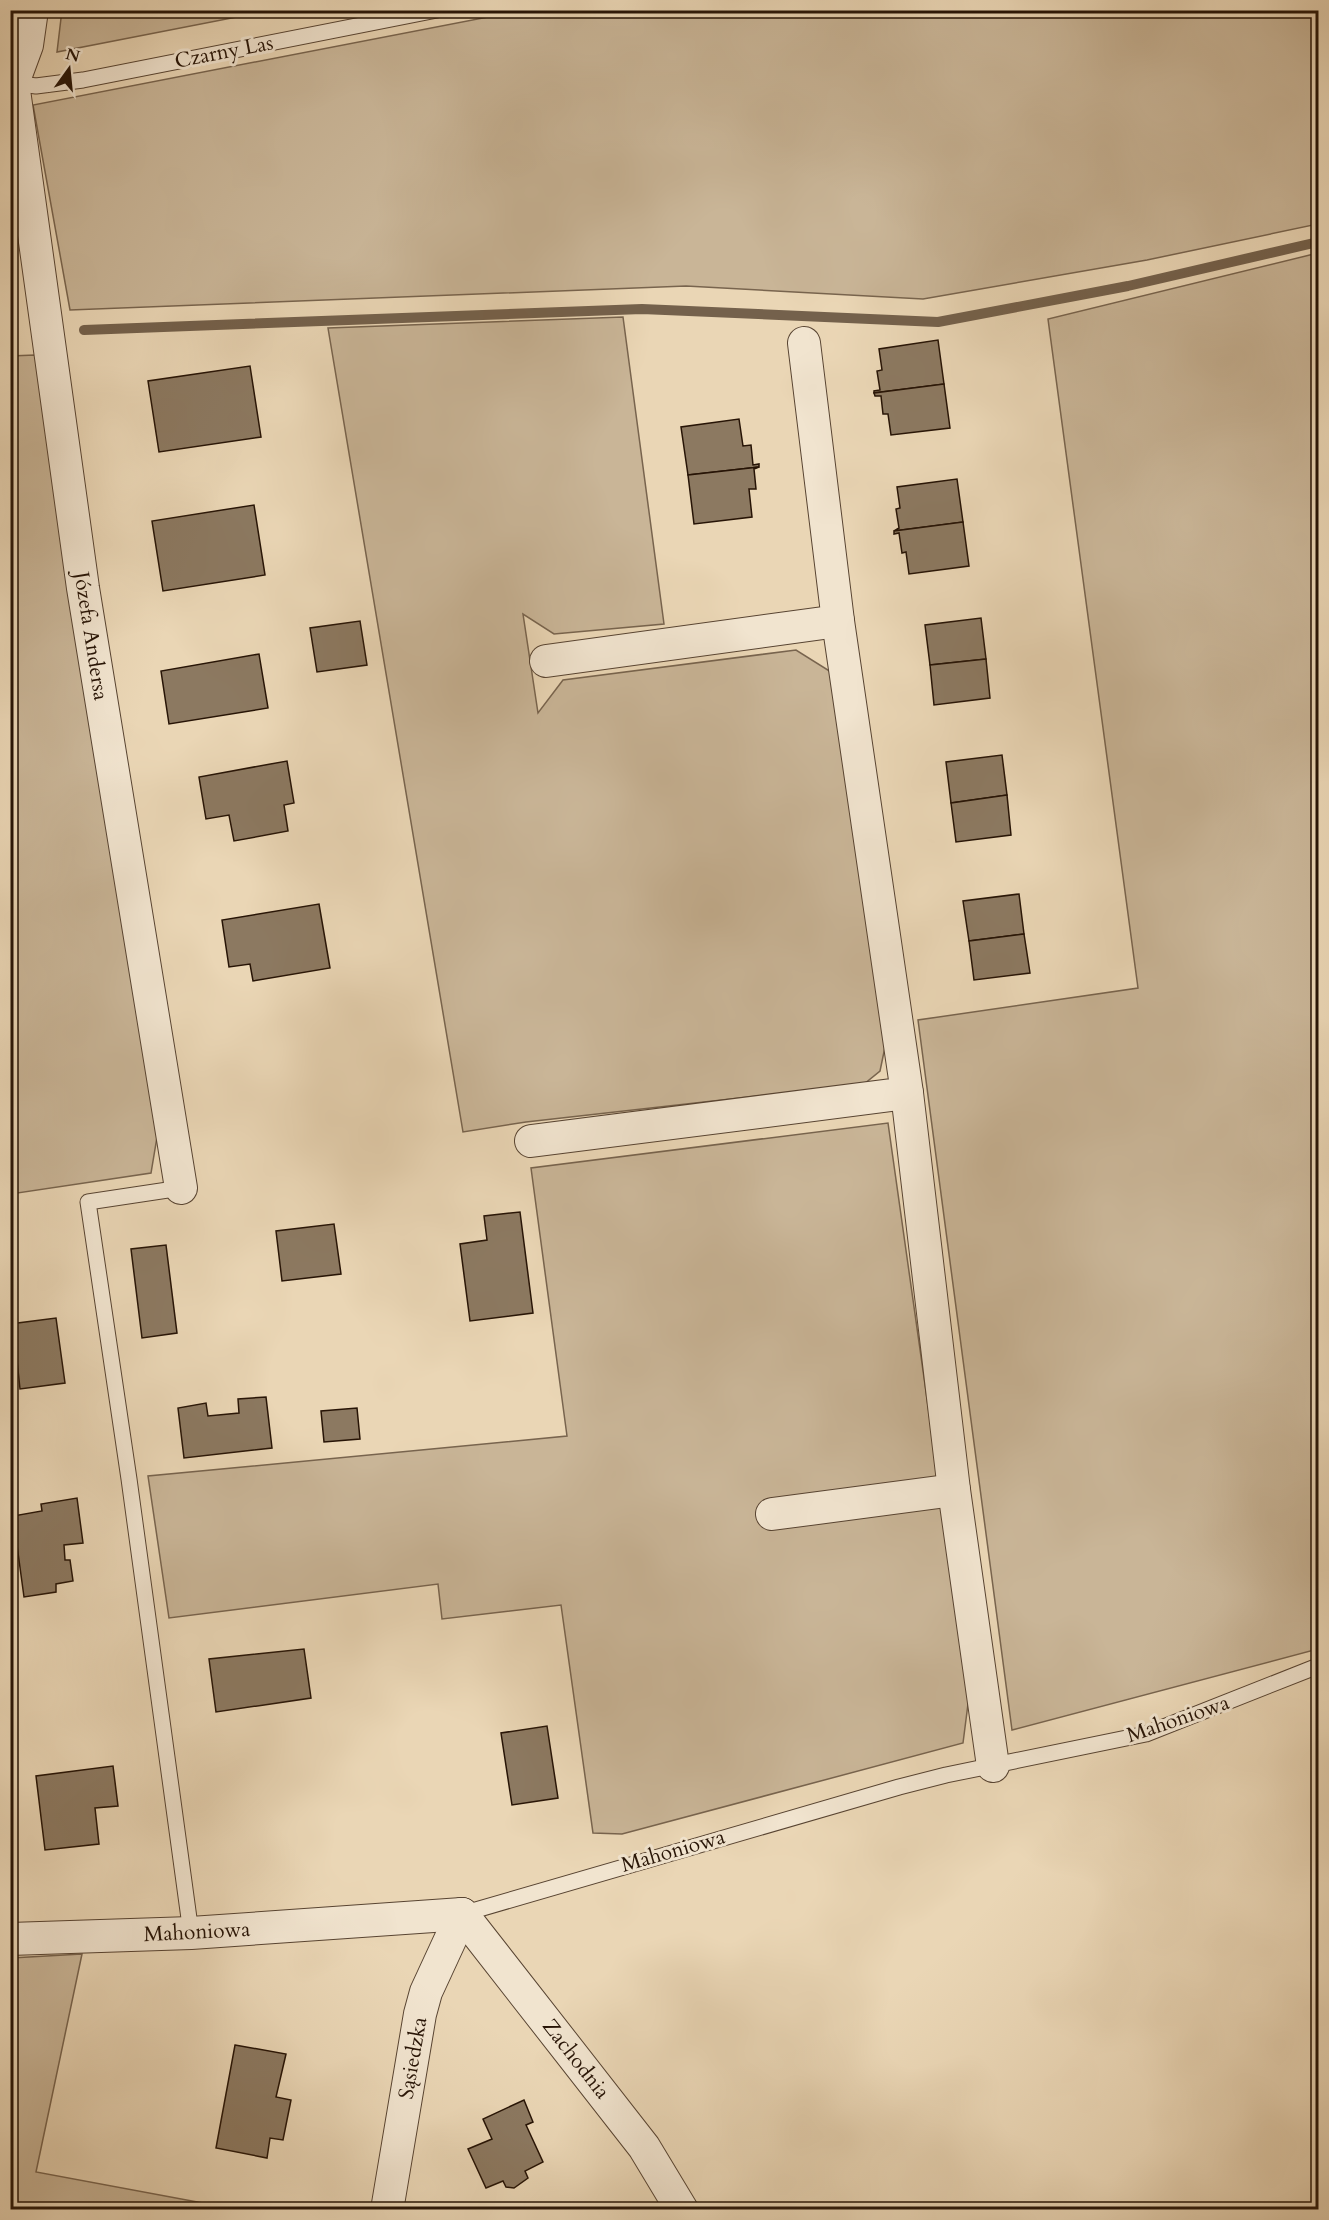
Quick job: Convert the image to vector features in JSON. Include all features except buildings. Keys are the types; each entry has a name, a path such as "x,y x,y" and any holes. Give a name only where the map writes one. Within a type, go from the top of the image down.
{"street":[{"path":"12,82 27,45 32,10"},
{"name":"Józefa Andersa","path":"12,82 83,588 181,1188"},
{"path":"804,343 838,621 907,1094 954,1490 993,1766"},
{"path":"546,661 838,621"},
{"path":"531,1142 907,1094"},
{"path":"772,1514 954,1490"},
{"name":"Mahoniowa","path":"10,1939 191,1933 462,1914"},
{"name":"Sąsiedzka","path":"387,2210 420,2014 426,1992 462,1914"},
{"name":"Zachodnia","path":"462,1914 644,2147 682,2210"}],"lane":[{"name":"Czarny Las","path":"12,82 36,86 83,80 436,10"},
{"path":"181,1188 88,1202 191,1933"},
{"name":"Mahoniowa","path":"462,1914 898,1787 1146,1734 1318,1666"}],"shaded area":[{"path":"62,10 267,10 267,11 57,52"},
{"path":"524,10 1318,11 1318,224 1147,260 923,299 686,286 70,310 33,105"},
{"path":"1318,253 1318,1649 1012,1730 918,1020 1138,988 1048,319"},
{"path":"623,317 664,624 554,634 523,614 538,713 563,680 796,650 839,677 885,1047 880,1071 864,1084 526,1122 463,1132 328,328"},
{"path":"35,355 157,1137 151,1173 11,1194 10,356"},
{"path":"888,1123 969,1696 963,1743 622,1834 593,1833 561,1605 442,1619 438,1584 169,1618 148,1476 567,1436 531,1168"},
{"path":"82,1954 36,2172 235,2209 11,2209 11,1958"}],"waterway":[{"path":"84,330 642,309 938,322 1128,286 1318,242"}]}
